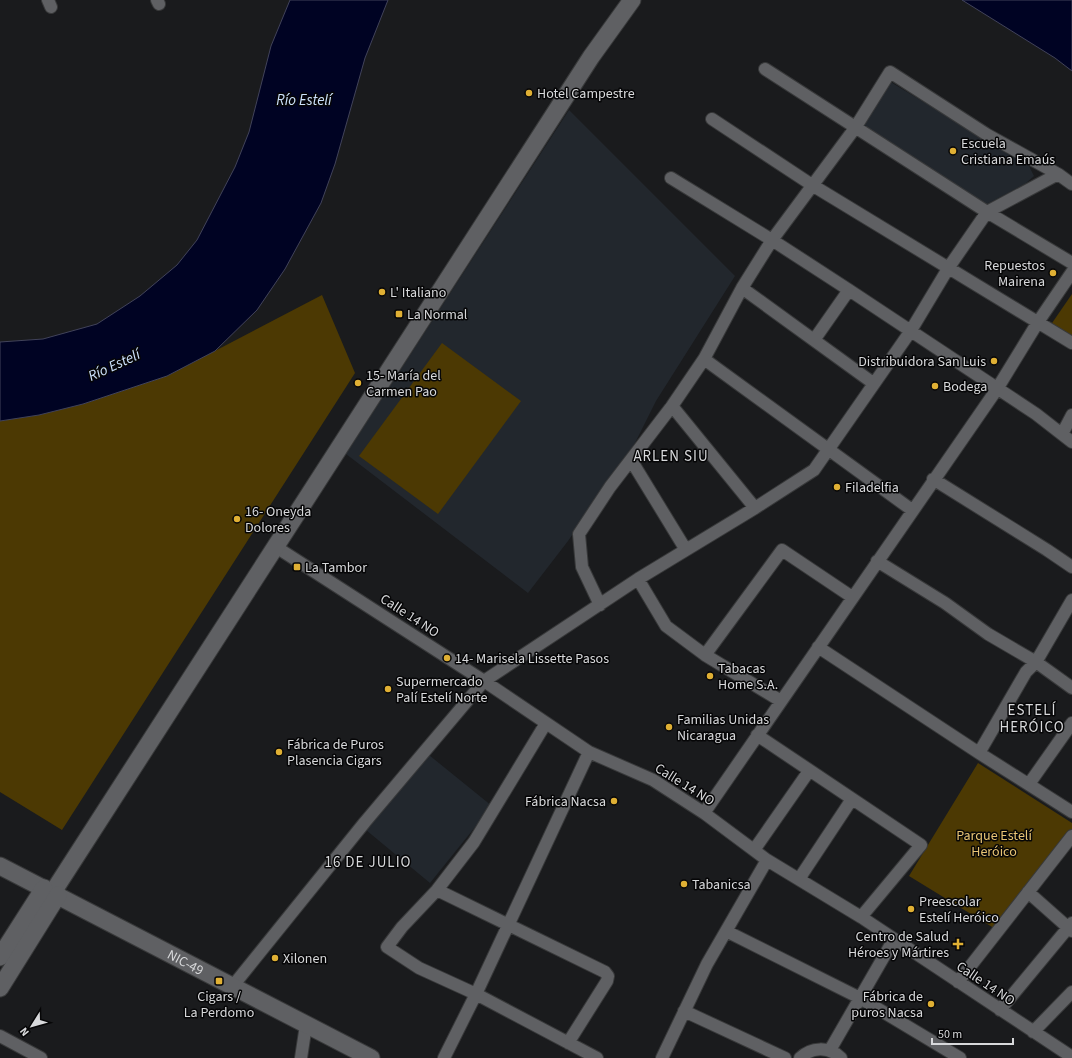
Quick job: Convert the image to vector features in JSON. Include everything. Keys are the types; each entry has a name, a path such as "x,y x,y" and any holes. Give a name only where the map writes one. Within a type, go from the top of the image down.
{"street":[{"path":"0,957 51,892 276,547 591,57 632,0"},
{"path":"704,813 933,479 997,389 1071,272 987,212 765,69"},
{"path":"600,604 582,567 579,534 631,460 672,406 704,359 742,288 772,240 855,128 890,72 986,134 1058,174 1072,184"},
{"path":"712,119 812,185 1072,343"},
{"path":"232,987 365,822 484,681 638,579 755,508 814,470 873,383 910,332 949,267 987,212 1058,174"},
{"path":"671,178 772,240 1036,414 1067,438 1072,415"},
{"path":"742,288 873,383"},
{"path":"814,340 848,290"},
{"path":"704,359 827,450 912,510"},
{"path":"672,406 755,508"},
{"path":"631,460 686,550"},
{"path":"933,479 1047,550 1072,568"},
{"name":"Calle 14 NO","path":"276,547 484,681 589,752 653,780 704,813 767,860 894,939 1072,1057"},
{"path":"705,655 782,550 852,597"},
{"path":"877,561 945,603 988,634 1036,662 1072,688"},
{"path":"638,579 666,626 705,655 781,701"},
{"path":"978,753 1026,672 1036,662 1072,600"},
{"path":"818,647 978,753 1072,811"},
{"path":"546,723 474,842 437,890 402,927 387,947 419,968 476,994 597,1058"},
{"path":"1029,784 1072,723"},
{"path":"757,735 921,846 861,918"},
{"path":"444,1058 509,925 589,752"},
{"path":"754,850 810,771"},
{"path":"799,879 852,799"},
{"path":"958,982 1072,836"},
{"path":"662,1058 707,964 767,860"},
{"name":"NIC-49","path":"0,866 372,1058"},
{"path":"437,890 605,972 608,976 607,981 568,1042"},
{"path":"0,988 51,892"},
{"path":"1000,1010 1071,927 1028,892"},
{"path":"726,931 860,998 960,1058"},
{"path":"830,1050 894,939"},
{"path":"1033,1032 1072,992"},
{"path":"684,1012 785,1058"},
{"path":"301,1058 306,1025"},
{"path":"0,1036 41,1058"},
{"path":"800,1058 814,1049 830,1050 841,1058"}],"shaded area":[{"name":"Escuela Cristiana Emaús","path":"889,81 1029,166 1034,176 1025,184 985,205 862,126"},
{"path":"569,110 735,276 656,401 635,443 568,541 528,593 346,454"},
{"path":"429,755 492,806 430,883 366,830"}],"green space":[{"path":"1072,294 1072,339 1050,326"},
{"path":"322,295 355,373 62,830 0,792 0,421 39,415 83,404 167,376"},
{"path":"442,343 521,401 438,514 359,456"},
{"name":"Parque Estelí Heróico","path":"978,763 1072,823 1072,832 997,930 909,876"}],"water":[{"name":"Río Estelí","path":"290,0 388,0 365,58 335,164 321,203 285,269 257,310 215,351 167,376 83,404 39,415 0,421 0,342 43,339 97,324 140,296 177,265 197,240 235,167 249,132 271,46"},
{"path":"962,0 1072,0 1072,71 1055,58"}],"place":[{"name":"Hotel Campestre","path":"529,93"},
{"name":"Escuela Cristiana Emaús","path":"953,151"},
{"name":"Repuestos Mairena","path":"1053,273"},
{"name":"L' Italiano","path":"382,292"},
{"name":"La Normal","path":"399,314"},
{"name":"Distribuidora San Luis","path":"994,361"},
{"name":"15- María del Carmen Pao","path":"358,383"},
{"name":"Bodega","path":"935,386"},
{"name":"Filadelfia","path":"837,487"},
{"name":"16- Oneyda Dolores","path":"237,519"},
{"name":"La Tambor","path":"297,567"},
{"name":"14- Marisela Lissette Pasos","path":"447,658"},
{"name":"Tabacas Home S.A.","path":"710,676"},
{"name":"Supermercado Palí Estelí Norte","path":"388,689"},
{"name":"Familias Unidas Nicaragua","path":"669,727"},
{"name":"Fábrica de Puros Plasencia Cigars","path":"279,752"},
{"name":"Fábrica Nacsa","path":"614,801"},
{"name":"Tabanicsa","path":"684,884"},
{"name":"Preescolar Estelí Heróico","path":"911,909"},
{"name":"Centro de Salud Héroes y Mártires","path":"958,944"},
{"name":"Xilonen","path":"275,958"},
{"name":"Cigars / La Perdomo","path":"219,981"},
{"name":"Fábrica de puros Nacsa","path":"931,1004"}],"district":[{"name":"ARLEN SIU","path":"671,456"},
{"name":"ESTELÍ HERÓICO","path":"1032,718"},
{"name":"16 DE JULIO","path":"368,862"}]}
